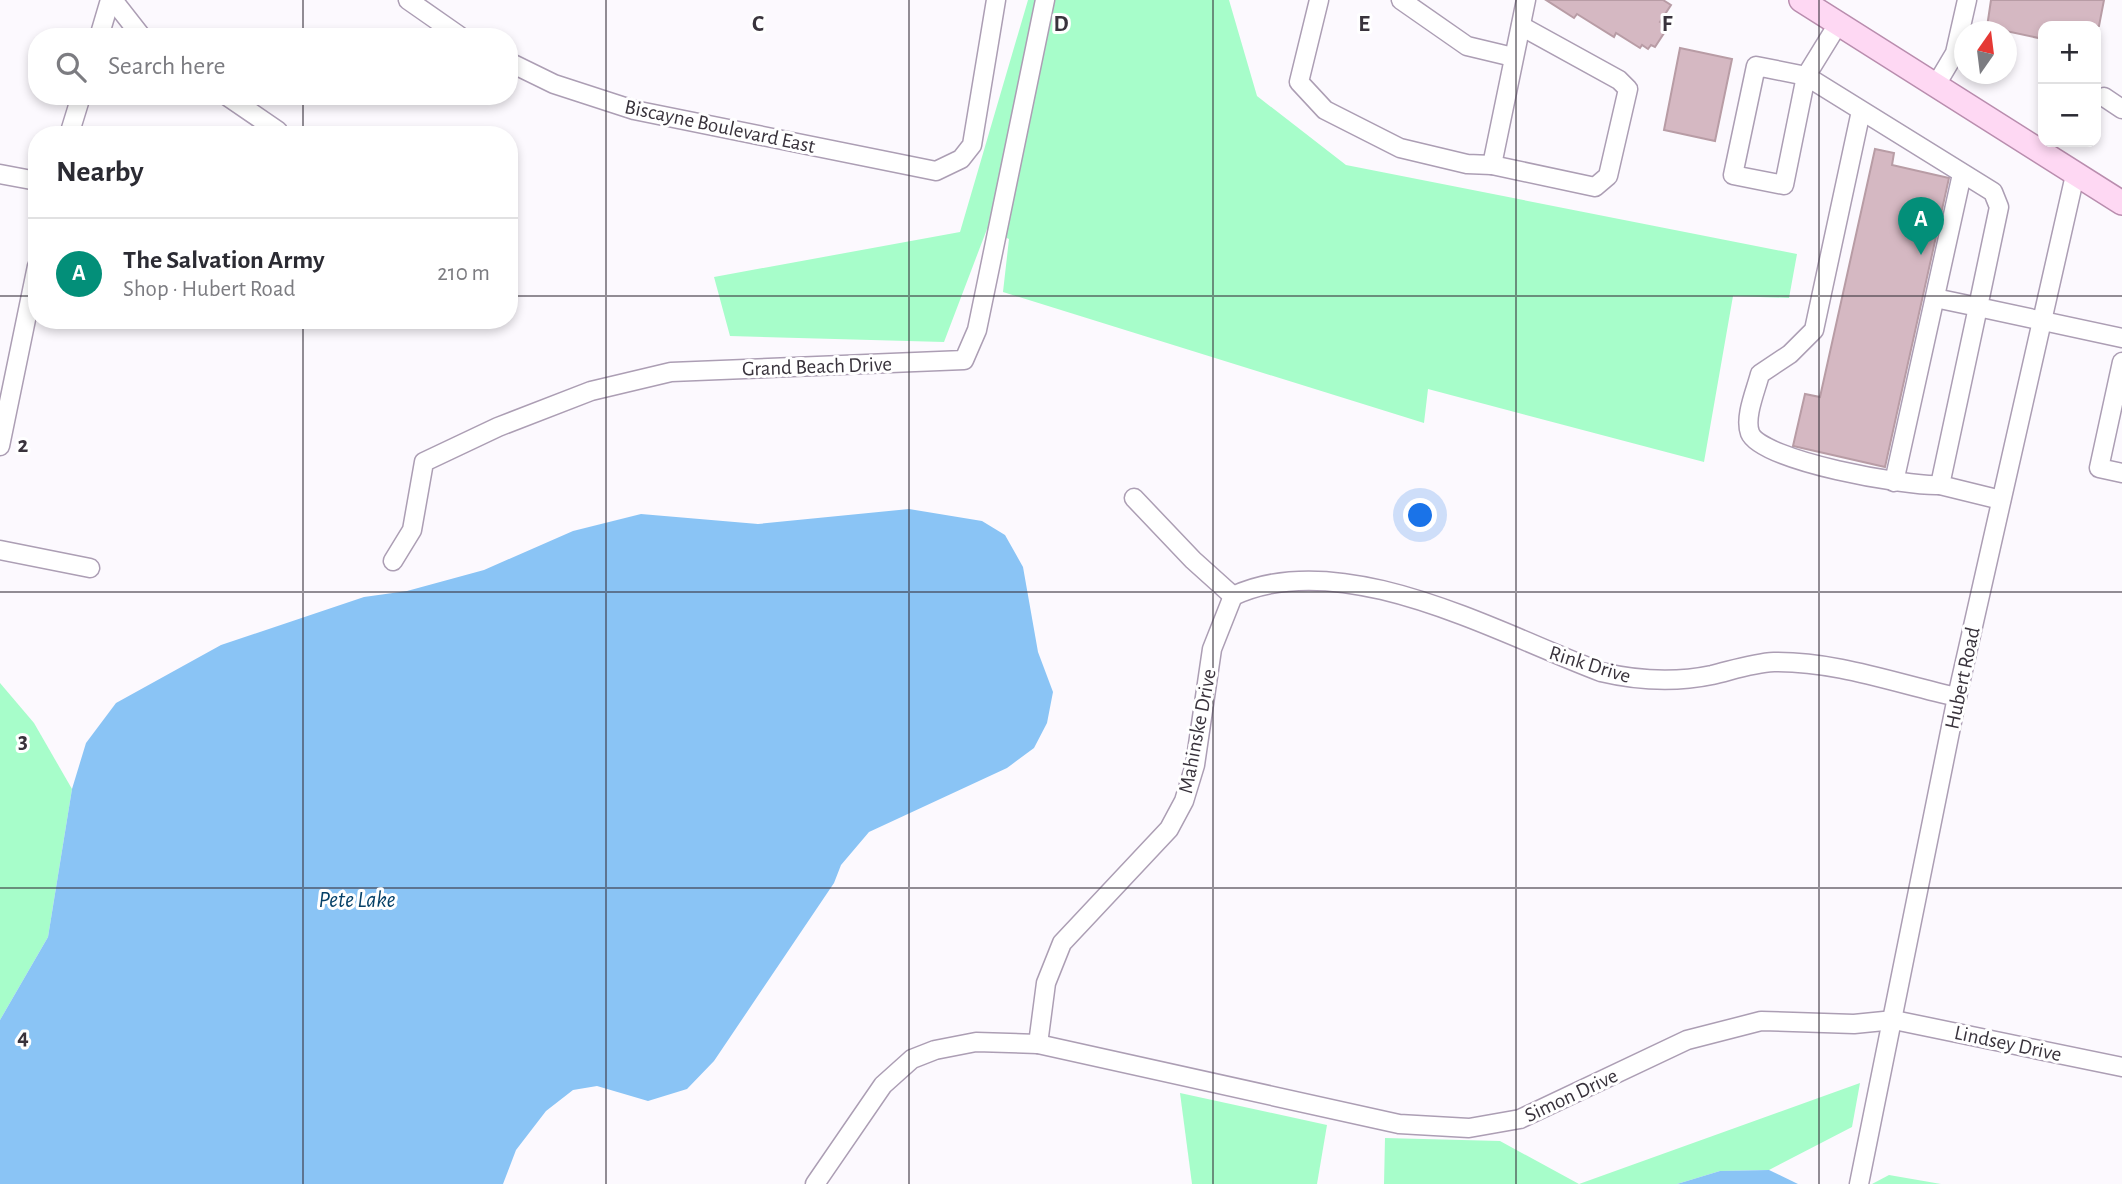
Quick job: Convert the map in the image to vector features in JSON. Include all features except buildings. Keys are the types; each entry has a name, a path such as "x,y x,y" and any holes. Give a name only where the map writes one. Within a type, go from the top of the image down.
{"main road":[{"path":"1805,1 2122,203"}],"street":[{"path":"102,28 112,0"},
{"path":"112,0 135,28"},
{"path":"408,0 448,28"},
{"name":"Biscayne Boulevard East","path":"518,66 554,84 634,110 936,171 961,159 972,145 996,0"},
{"name":"Grand Beach Drive","path":"393,561 412,530 424,462 498,427 591,391 671,372 964,360 977,330 1045,0"},
{"path":"1319,0 1299,82 1325,110 1400,148 1468,164 1492,165 1595,187 1608,176 1628,89 1619,80 1521,26"},
{"path":"1401,0 1467,46 1513,57"},
{"path":"1492,165 1526,0"},
{"path":"1936,85 1955,53 1967,0"},
{"path":"1838,24 1806,76 1784,185 1733,175 1756,66 1806,76 1993,192 1999,206 1940,485"},
{"path":"2104,97 2122,109"},
{"path":"72,126 78,105"},
{"path":"240,105 271,126"},
{"path":"1861,111 1814,330 1790,354 1760,374 1749,423 1750,434 1760,446 1777,453 1894,482 1940,485 2001,499"},
{"path":"0,174 28,179"},
{"path":"1894,482 1962,174"},
{"name":"Hubert Road","path":"1859,1184 1957,697 2075,175"},
{"path":"0,446 8,364 28,296"},
{"path":"1935,298 2122,338"},
{"path":"2122,362 2099,468 2122,473"},
{"path":"1134,498 1193,560 1233,596"},
{"path":"0,551 90,568"},
{"name":"Rink Drive","path":"1233,596 1257,585 1297,579 1347,582 1395,593 1601,672 1634,680 1671,681 1749,665 1793,663 1833,668 1957,697"},
{"name":"Mahinske Drive","path":"1038,1044 1046,983 1062,943 1169,829 1184,801 1195,765 1212,649 1233,596"},
{"name":"Simon Drive","path":"815,1184 883,1085 912,1059 935,1050 976,1042 1038,1044 1399,1124 1469,1128 1520,1119 1688,1040 1729,1027 1760,1021 1854,1024 1894,1020"},
{"name":"Lindsey Drive","path":"1894,1020 2122,1067"}],"green space":[{"path":"1028,0 1229,0 1257,96 1346,165 1797,254 1789,298 1733,296 1704,462 1428,389 1424,423 1003,292 1009,239 987,229 944,342 730,336 714,277 960,232"},
{"path":"0,683 34,723 72,789 48,937 0,1020"},
{"path":"1860,1083 1852,1127 1769,1170 1720,1171 1677,1184 1579,1184"},
{"path":"1180,1093 1327,1125 1317,1184 1192,1184"},
{"path":"1385,1138 1500,1141 1579,1184 1384,1184"},
{"path":"1889,1175 1941,1184 1872,1184"}],"water":[{"name":"Pete Lake","path":"909,509 982,521 1005,535 1023,567 1038,652 1053,692 1047,723 1034,748 1007,768 869,832 841,865 834,883 714,1061 687,1089 648,1101 597,1086 573,1090 546,1111 516,1150 503,1184 0,1184 0,1020 48,937 72,789 86,743 116,703 221,645 364,597 407,591 484,570 573,531 641,514 758,524"},
{"path":"1769,1170 1798,1184 1677,1184 1720,1171"}],"place":[{"name":"The Salvation Army","path":"1921,255"}]}
